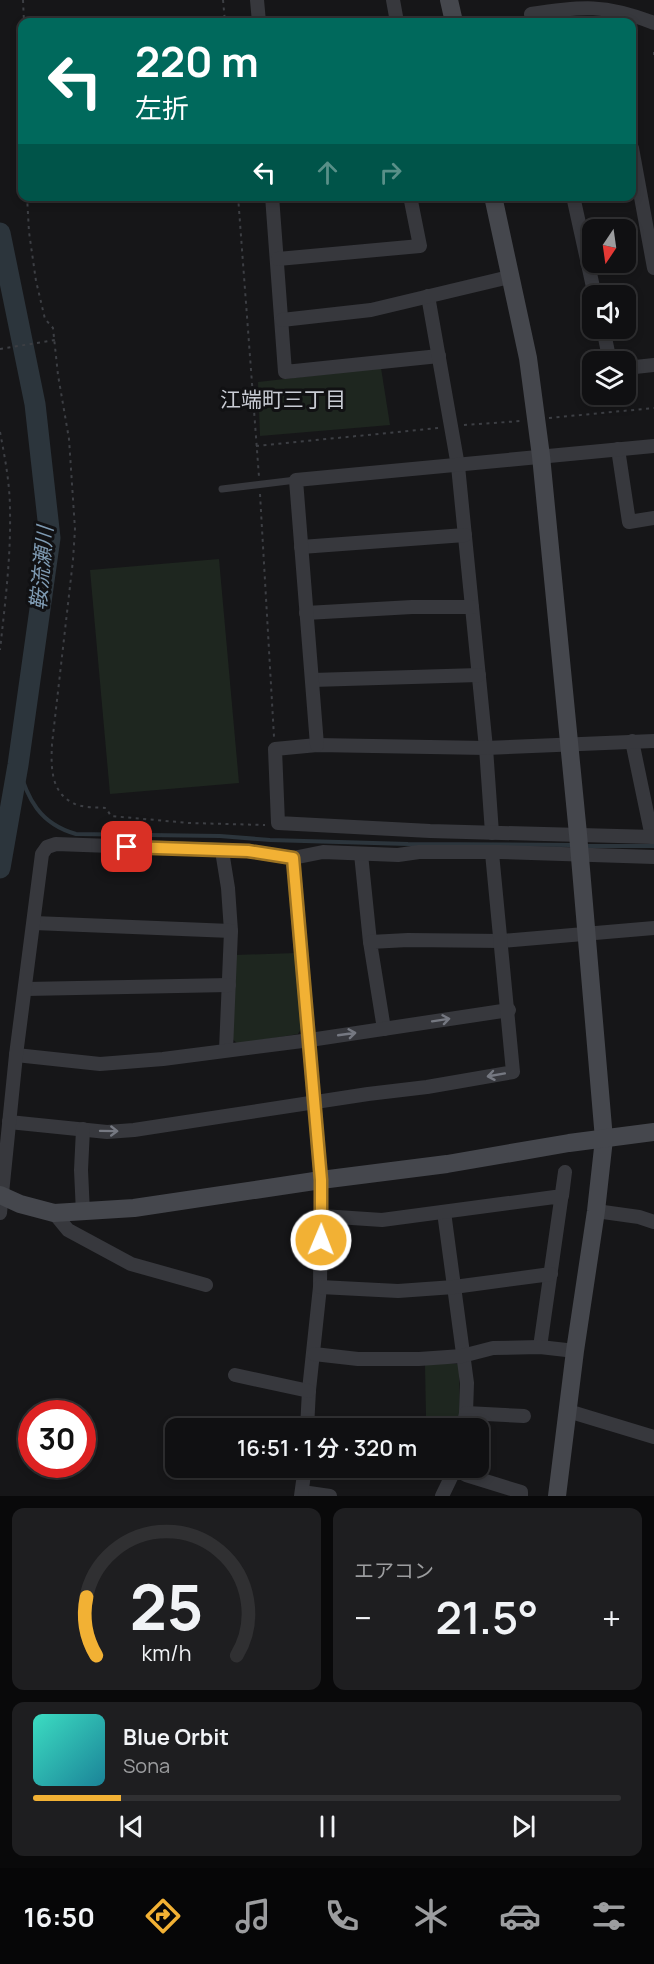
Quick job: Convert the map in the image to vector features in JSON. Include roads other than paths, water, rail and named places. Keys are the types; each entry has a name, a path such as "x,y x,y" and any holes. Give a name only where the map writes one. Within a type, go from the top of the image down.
{"street":[{"path":"257,0 259,18"},
{"path":"393,0 396,18"},
{"path":"449,0 453,18"},
{"path":"532,18 531,14 575,7 625,6 654,23"},
{"path":"636,175 654,268"},
{"path":"272,201 285,372 439,356"},
{"path":"278,259 420,246 411,201"},
{"path":"494,201 528,358 541,456 579,845 604,1139 557,1496"},
{"path":"574,201 593,285"},
{"path":"282,320 371,310 509,276"},
{"path":"428,296 458,466 486,748 492,833"},
{"path":"636,367 654,364"},
{"path":"317,745 296,480 654,446"},
{"path":"618,449 629,522 654,518"},
{"path":"301,547 465,535"},
{"path":"306,613 411,607 472,607"},
{"path":"312,680 479,675"},
{"path":"632,741 653,837 492,853 419,852 398,855 323,852 293,858 248,851 56,844 46,847 42,854 0,1201 54,1214 134,1208 654,1132"},
{"path":"654,741 486,748 317,745 275,749 278,823 492,833 654,857"},
{"path":"222,851 228,888 231,931 226,1050"},
{"path":"9,1122 107,1132 134,1130 427,1087 513,1072 509,1010 492,853"},
{"path":"361,854 370,942 384,1029"},
{"path":"293,858 310,1040 322,1216 320,1287 307,1418"},
{"path":"34,923 231,931"},
{"path":"370,942 408,940 501,942 654,928"},
{"path":"26,989 229,985"},
{"path":"16,1055 100,1064 310,1040 509,1010"},
{"path":"83,1129 81,1170 83,1213"},
{"path":"322,1216 382,1220 562,1196 566,1172 540,1347"},
{"path":"596,1211 639,1217 654,1222"},
{"path":"444,1212 467,1383 465,1418"},
{"path":"54,1214 68,1230 131,1264 206,1285"},
{"path":"320,1287 398,1291 454,1287 551,1274"},
{"path":"314,1354 358,1359 419,1359 462,1356 494,1348 540,1347 575,1351"},
{"path":"235,1375 309,1391"},
{"path":"568,1411 654,1437"},
{"path":"466,1413 524,1416"},
{"path":"302,1478 301,1494 330,1496"},
{"path":"442,1496 450,1478"},
{"path":"476,1478 521,1492 521,1496"}],"lane":[{"path":"222,489 296,480"}],"waterway":[{"name":"鞍流瀬川","path":"0,233 35,404 50,538 18,765 0,868"},
{"path":"18,765 26,789 44,817 64,830 76,834 220,836 270,840 408,844 572,845"},
{"path":"586,846 654,846"}],"district":[{"name":"江端町三丁目","path":"283,400"}]}
